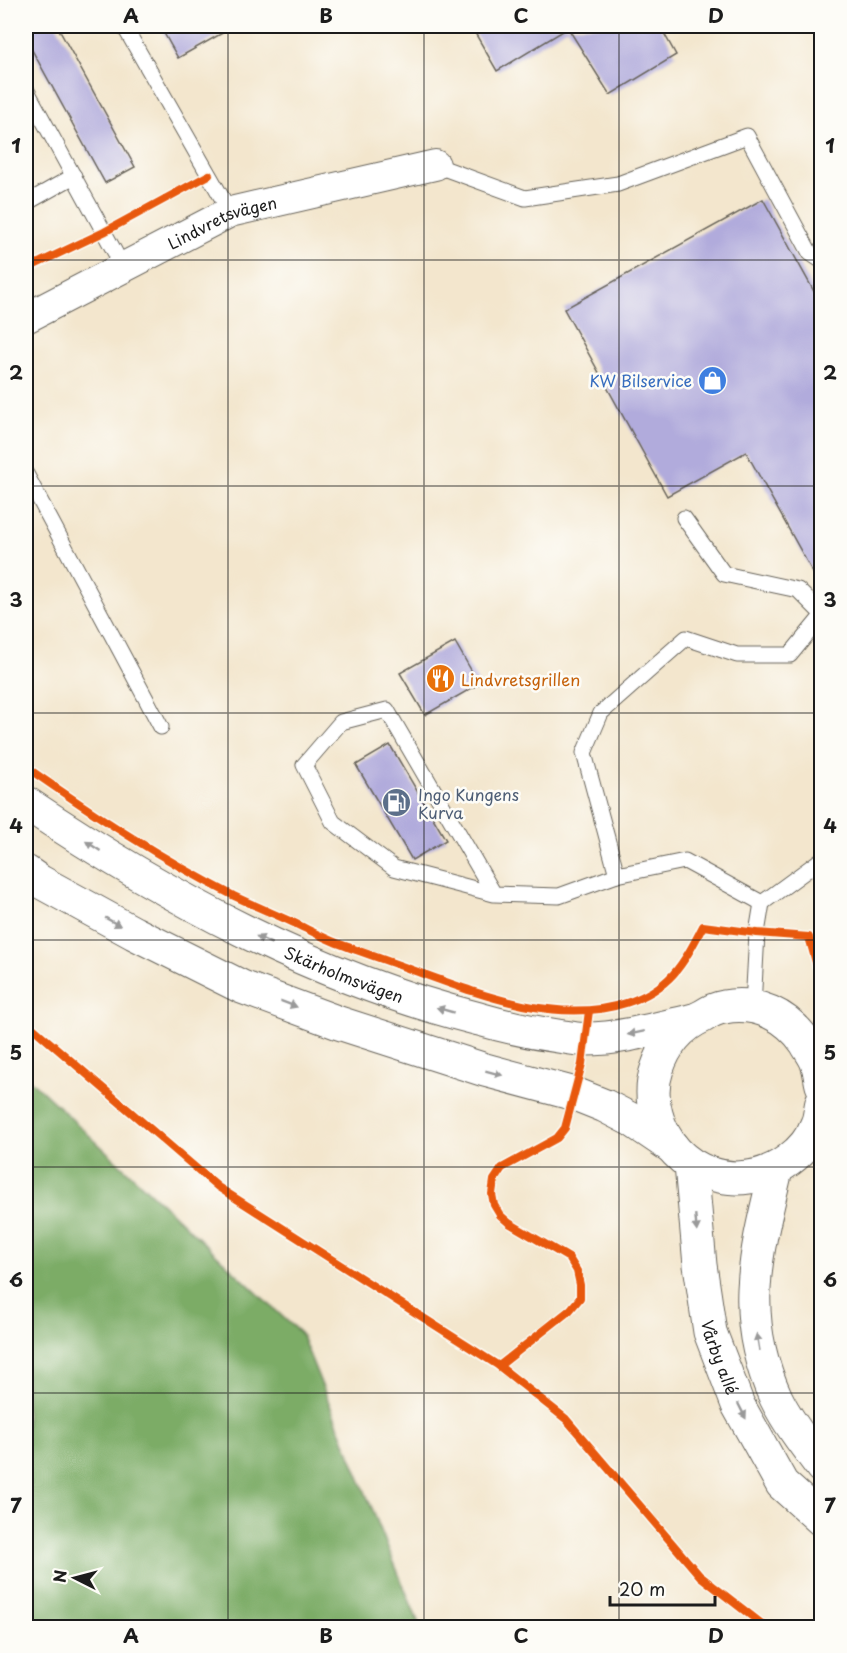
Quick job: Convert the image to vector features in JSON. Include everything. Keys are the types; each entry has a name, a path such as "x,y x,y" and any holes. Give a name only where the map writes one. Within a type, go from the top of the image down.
{"main road":[{"name":"Skärholmsvägen","path":"26,803 113,859 200,909 282,949 374,988 434,1007 533,1033 586,1040 694,1020"},
{"path":"26,872 134,933 242,987 339,1023 462,1063 575,1094 605,1106 632,1120 681,1156 718,1176 748,1178 799,1155"},
{"path":"681,1156 659,1126 653,1103 654,1078 661,1055 675,1035 694,1020 722,1007 753,1006 778,1015 810,1038 822,1085"},
{"path":"822,1102 817,1125 799,1155 757,1252 753,1284 754,1318 762,1361 777,1400 805,1445 822,1467"},
{"name":"Vårby allé","path":"681,1156 710,1332 738,1405 782,1484 822,1520"}],"street":[{"name":"Lindvretsvägen","path":"26,318 230,212 435,165"}],"lane":[{"path":"124,26 230,212"},
{"path":"26,89 123,267"},
{"path":"435,165 525,198 618,184 747,136 810,253 822,261"},
{"path":"26,203 74,176"},
{"path":"26,474 161,727"},
{"path":"616,875 584,753 601,713 686,638 737,655 790,655 822,615 798,590 724,574 684,518"},
{"path":"494,894 387,710 341,722 304,765 333,822 394,868 494,894 559,896 616,875 685,861 762,903"},
{"path":"753,1006 757,933 762,903 822,860"}],"green space":[{"path":"26,1076 301,1334 419,1624 417,1627 26,1627"}],"building":[{"path":"26,26 57,26 135,167 105,183 26,39"},
{"path":"160,26 235,26 178,58"},
{"path":"471,26 660,26 676,55 610,95 568,28 497,71"},
{"name":"KW Bilservice","path":"763,199 822,306 822,589 746,452 667,496 564,309"},
{"name":"Lindvretsgrillen","path":"455,642 479,684 425,715 400,673"},
{"path":"390,745 446,840 412,860 356,765"}],"cycle path":[{"path":"26,269 104,232 209,175"},
{"path":"26,767 127,835 234,896 337,943 494,998 547,1009 574,1011 600,1009 626,1003 654,991 664,983 689,953 703,926 809,937 822,984"},
{"path":"499,1366 570,1310 580,1298 577,1271 569,1258 509,1223 494,1205 492,1194 494,1180 502,1168 557,1138 565,1128 582,1064 589,1011"},
{"path":"26,1022 218,1187 499,1366 566,1419 700,1576 767,1628"}],"place":[{"name":"KW Bilservice","path":"713,380"},
{"name":"Lindvretsgrillen","path":"440,679"},
{"name":"Ingo Kungens Kurva","path":"397,803"}]}
